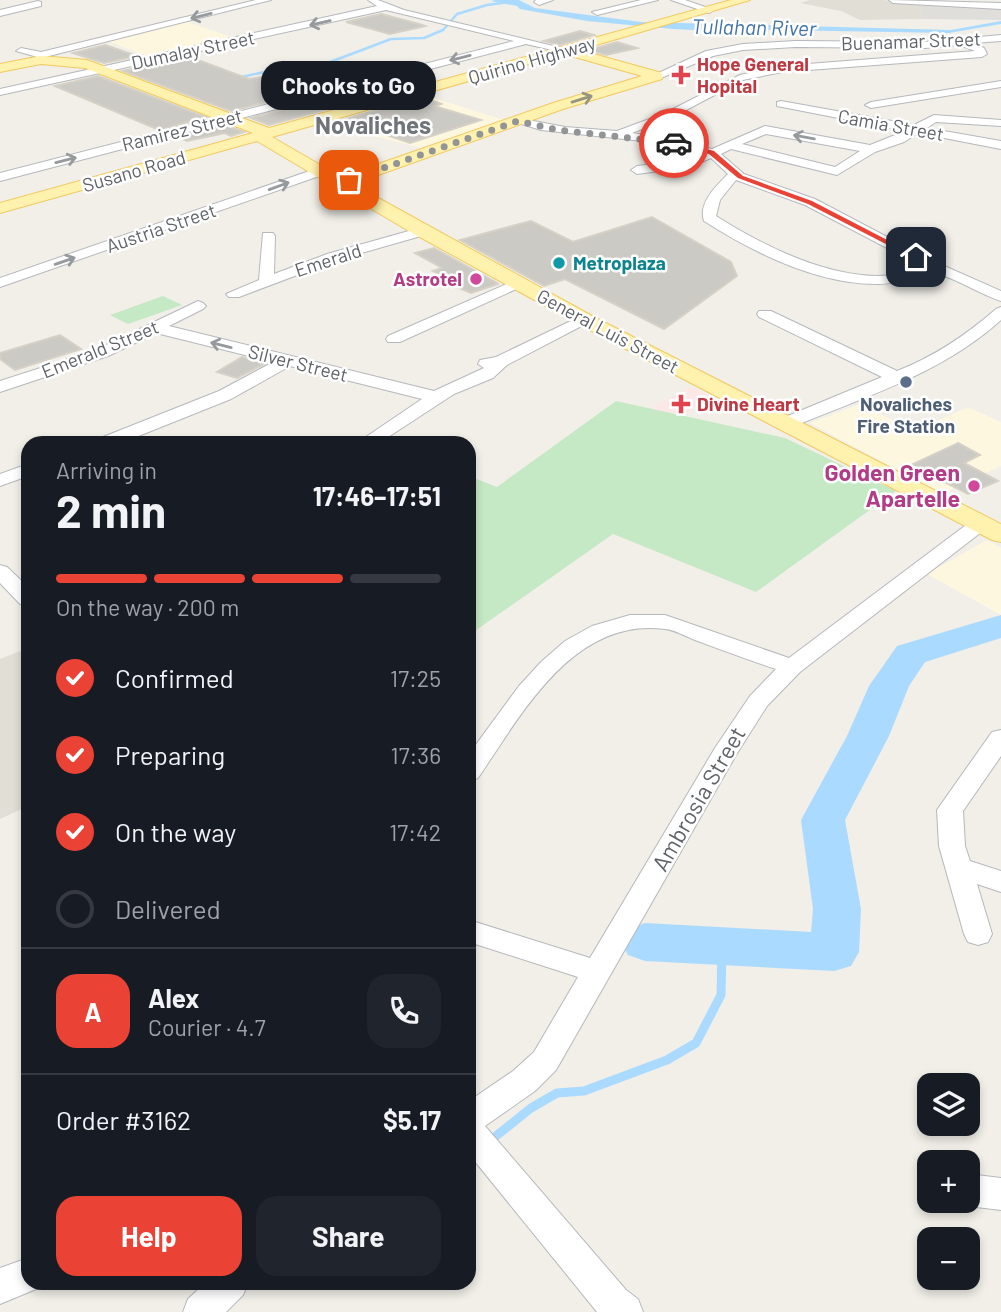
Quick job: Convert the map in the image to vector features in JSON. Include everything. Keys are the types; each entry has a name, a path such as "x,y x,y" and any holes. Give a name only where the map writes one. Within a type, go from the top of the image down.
{"main road":[{"name":"Quirino Highway","path":"264,134 744,0"},
{"path":"565,50 657,76"},
{"path":"0,68 39,56 105,69 264,134"},
{"name":"Buenamar Street","path":"340,183 657,76"},
{"name":"General Luis Street","path":"264,134 340,183 585,320 991,529"},
{"name":"Susano Road","path":"0,208 264,134"}],"street":[{"path":"16,50 39,56 267,0"},
{"path":"369,0 452,24 565,50"},
{"path":"597,12 654,0"},
{"path":"675,0 709,10"},
{"path":"893,0 1001,6"},
{"path":"0,13 38,4"},
{"name":"Dumalay Street","path":"0,92 386,7"},
{"name":"Buenamar Street","path":"657,76 710,53 754,45 925,45 1001,38"},
{"name":"Ramirez Street","path":"0,177 526,41"},
{"path":"612,135 667,116 751,75 790,68 982,54 980,50 962,42"},
{"path":"871,105 1001,85"},
{"name":"Camia Street","path":"781,104 1001,145"},
{"path":"729,145 837,171 871,149 895,142 930,119 939,117 1001,123"},
{"path":"518,121 558,130 677,143 711,153 726,162 734,174 810,202 940,269 1001,296"},
{"path":"637,170 684,164 765,130 871,149"},
{"name":"Austria Street","path":"0,283 321,171"},
{"path":"734,174 716,195 708,212 709,218 803,264 850,277 874,280 897,279 940,269"},
{"name":"Emerald","path":"234,294 331,257 423,231"},
{"path":"266,281 268,236"},
{"path":"394,339 518,283"},
{"name":"Emerald Street","path":"0,387 78,362 156,328 198,306"},
{"path":"784,424 934,362 955,350 1001,312"},
{"path":"765,314 895,377"},
{"path":"378,436 460,384 480,379 494,370 501,361 585,320"},
{"name":"Silver Street","path":"156,328 440,398"},
{"path":"122,436 225,395 287,361"},
{"path":"0,480 21,472"},
{"name":"Ambrosia Street","path":"476,1124 545,1061 758,701 792,667 991,529"},
{"path":"0,571 21,590"},
{"path":"0,600 21,595"},
{"path":"476,762 550,662 597,631 637,621 667,622 792,667"},
{"path":"978,934 952,846 950,810 1001,738"},
{"path":"957,867 1001,882"},
{"path":"476,933 598,972"},
{"path":"476,1135 614,1309"},
{"path":"980,1191 1001,1194"},
{"path":"0,1286 21,1278"},
{"path":"201,1312 223,1290"}],"shaded area":[{"path":"810,0 883,0 922,4 920,19 860,20 841,11 800,3"},
{"path":"922,4 1001,7 1001,20 920,19"},
{"path":"185,21 237,39 153,58 107,41"},
{"path":"434,98 507,121 425,149 371,135 343,122"},
{"name":"Divine Heart","path":"691,387 713,398 680,416 649,409"},
{"path":"860,404 914,431 968,407 1001,422 1001,466 942,494 810,423"},
{"path":"987,540 1001,548 1001,615 927,574"},
{"path":"21,651 21,809 0,819 0,659"}],"green space":[{"path":"163,296 182,305 128,324 110,315"},
{"path":"616,401 785,438 896,491 756,592 613,534 476,630 476,479 497,487"}],"water":[{"name":"Tullahan River","path":"519,0 535,8 641,22 951,30 1001,21 1001,24 949,33 727,29 714,31 587,21 491,1"}],"building":[{"path":"381,14 425,26 390,34 346,22"},
{"path":"580,31 594,35 560,45 544,41"},
{"path":"617,42 637,48 606,55 589,50"},
{"path":"105,45 137,56 104,63 73,53"},
{"path":"187,56 249,79 293,73 329,86 231,111 123,71"},
{"path":"98,76 206,117 159,130 55,86"},
{"path":"385,83 400,89 269,125 251,118"},
{"path":"422,97 441,104 434,106 481,120 410,143 342,120"},
{"path":"225,125 244,132 187,141 178,137"},
{"path":"652,217 731,262 737,276 664,329 565,279 544,286 460,240 531,221 573,242"},
{"path":"434,248 498,284 471,293 446,283 452,280 433,271 442,268 415,253"},
{"path":"60,335 81,349 15,370 0,359 0,353"},
{"path":"242,357 266,363 237,378 217,372"},
{"path":"958,443 980,455 964,463 998,481 968,494 911,465"}],"waterway":[{"path":"237,78 269,71 309,70 391,39 424,38 443,30 457,14 487,5 510,2"},
{"path":"645,942 834,952 837,909 823,820 868,736 889,686 911,654 1001,626"},
{"path":"491,1140 531,1108 557,1093 584,1091 667,1060 696,1043 721,995 722,948"}],"way so far":[{"path":"349,180 518,121 558,130 674,143"}],"place":[{"name":"Hope General Hopital","path":"681,75"},
{"name":"Chooks to Go","path":"349,180"},
{"name":"Metroplaza","path":"559,263"},
{"name":"Astrotel","path":"476,279"},
{"name":"Novaliches Fire Station","path":"906,382"},
{"name":"Divine Heart","path":"681,404"},
{"name":"Golden Green Apartelle","path":"974,486"}],"district":[{"name":"Novaliches","path":"373,126"}],"route":[{"path":"674,143 711,153 726,162 734,174 810,202 916,257"}]}
